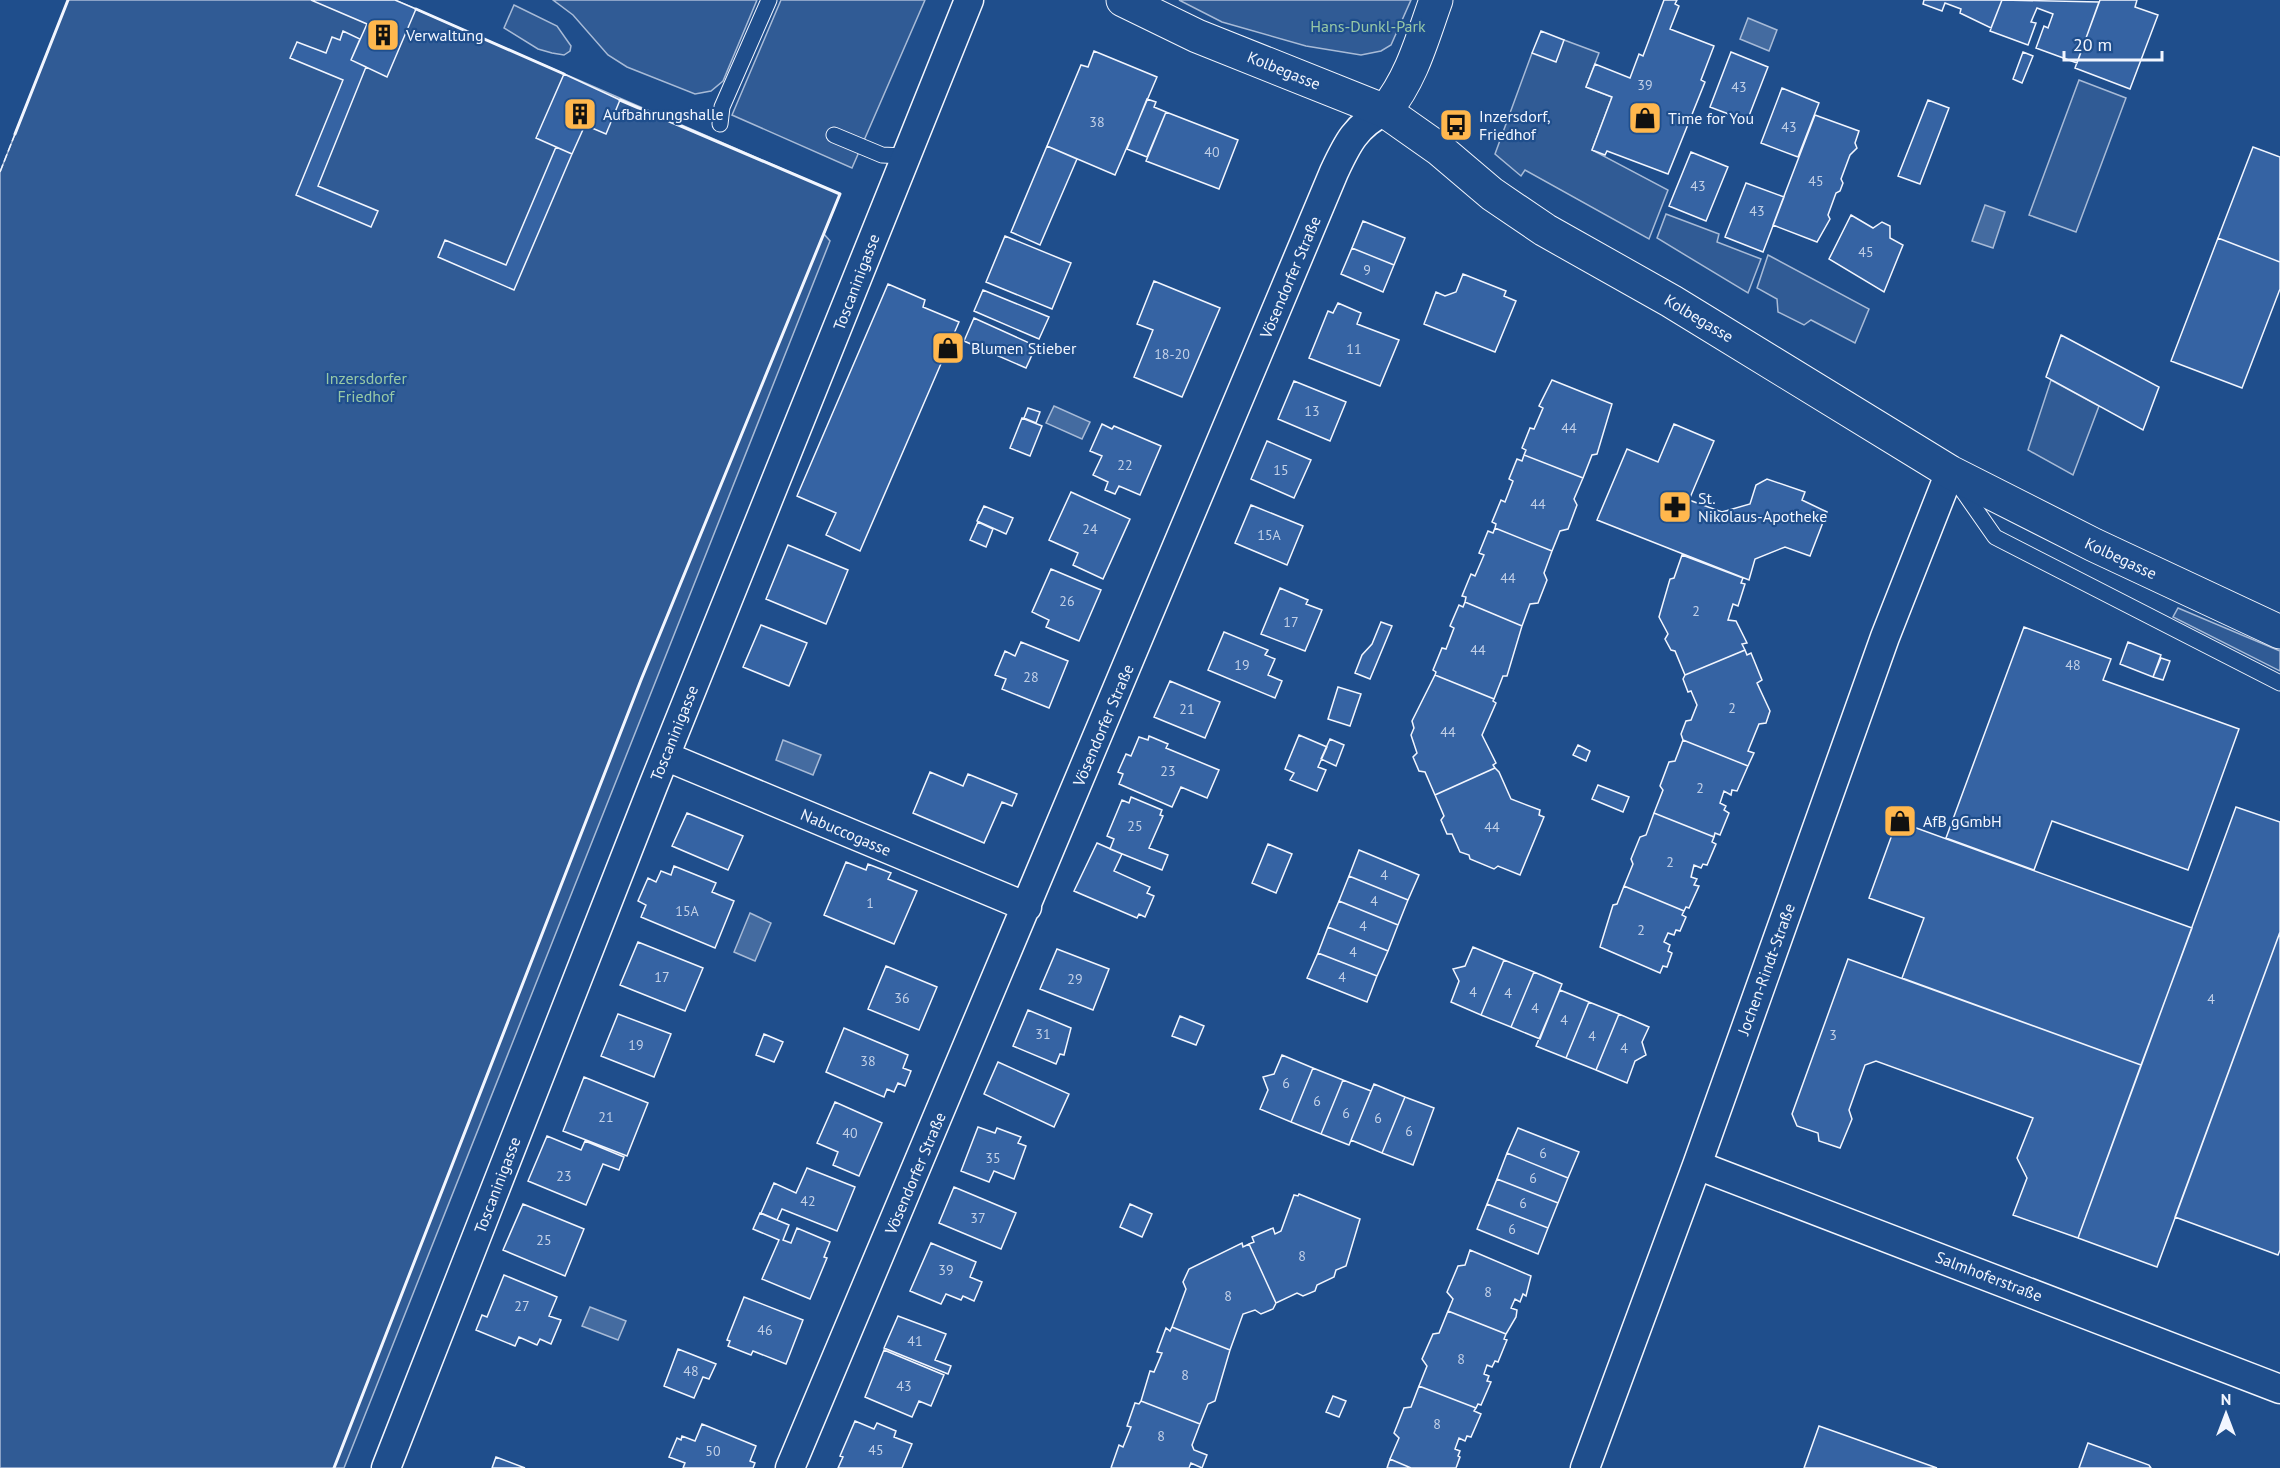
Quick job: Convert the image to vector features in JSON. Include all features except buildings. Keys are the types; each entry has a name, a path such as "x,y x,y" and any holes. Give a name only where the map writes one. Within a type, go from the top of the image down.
{"main road":[{"name":"Kolbegasse","path":"1123,0 1197,36 1385,111 1439,149 1492,194 1545,230 1679,306 1950,472 2084,540 2280,632"},
{"name":"Vösendorfer Straße","path":"1385,111 1400,93 1411,71 1436,0"}],"street":[{"name":"Toscaninigasse","path":"386,1468 665,756 852,295 904,156 969,0"},
{"name":"Vösendorfer Straße","path":"790,1468 1334,171 1357,129 1368,119 1385,111"},
{"name":"Jochen-Rindt-Straße","path":"1585,1468 1697,1165 1885,637 1950,472"},
{"name":"Nabuccogasse","path":"665,756 1027,907"},
{"name":"Salmhoferstraße","path":"1697,1165 2280,1389"}],"lane":[{"path":"720,124 722,107 769,0"},
{"path":"834,135 882,155 904,156"},
{"path":"1950,472 1995,537 2088,587 2280,683"}],"shaded area":[{"name":"Inzersdorfer Friedhof","path":"68,0 395,0 840,194 824,234 830,241 344,1468 0,1468 0,172"},
{"path":"553,0 757,0 723,81 711,91 695,94 627,67 608,55 573,15"},
{"path":"781,0 925,0 852,168 732,115"},
{"name":"Hans-Dunkl-Park","path":"1179,0 1411,0 1391,45 1381,51 1361,55 1306,46 1222,22"},
{"path":"514,5 557,26 571,46 570,51 564,55 538,49 504,28"},
{"path":"1748,18 1777,30 1769,51 1740,39"},
{"path":"1564,40 1599,53 1586,87 1612,97 1592,150 1668,190 1649,239 1525,170 1521,176 1495,154 1532,53"},
{"path":"2079,80 2126,98 2076,232 2029,215"},
{"path":"1985,205 2005,212 1993,248 1972,241"},
{"path":"1666,214 1719,234 1717,242 1761,259 1748,293 1657,238"},
{"path":"1768,255 1869,309 1855,343 1811,320 1804,325 1778,312 1777,299 1757,288"},
{"path":"2051,380 2099,406 2073,475 2028,450"},
{"path":"1054,406 1090,422 1082,439 1046,423"},
{"path":"2178,608 2280,651 2280,671 2173,617"},
{"path":"783,740 821,755 813,775 776,760"},
{"path":"750,913 771,923 755,961 734,952"},
{"path":"590,1307 626,1321 618,1340 582,1326"}],"fence":[{"path":"0,172 15,134"}],"wall":[{"path":"15,134 68,0"},
{"path":"416,9 564,74"},
{"path":"334,1468 641,680 840,194 620,100"}],"place":[{"name":"Verwaltung","path":"383,35"},
{"name":"Aufbahrungshalle","path":"580,114"},
{"name":"Time for You","path":"1645,118"},
{"name":"Inzersdorf, Friedhof","path":"1456,125"},
{"name":"Blumen Stieber","path":"948,348"},
{"name":"St. Nikolaus-Apotheke","path":"1675,507"},
{"name":"AfB gGmbH","path":"1900,821"}]}
